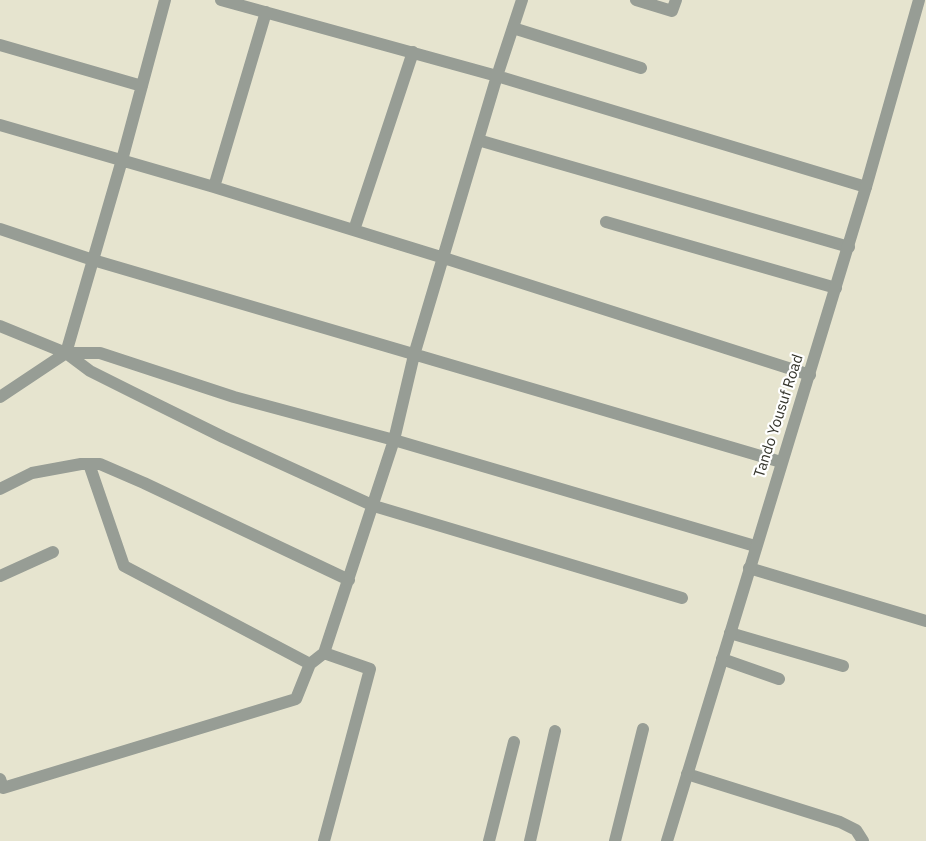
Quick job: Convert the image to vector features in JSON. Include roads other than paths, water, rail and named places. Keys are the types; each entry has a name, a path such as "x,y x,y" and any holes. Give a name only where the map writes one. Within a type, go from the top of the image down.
{"street":[{"path":"66,353 122,160 165,0"},
{"path":"221,0 497,76 866,187"},
{"path":"0,779 3,788 296,699 310,664 324,653 374,506 394,440 414,355 497,76 522,0"},
{"path":"636,0 672,11 676,0"},
{"name":"Tando Yousuf Road","path":"667,841 781,462 849,247 919,0"},
{"path":"214,187 266,12"},
{"path":"513,28 641,68"},
{"path":"1,50 142,86"},
{"path":"354,230 413,52"},
{"path":"0,125 354,230 810,375"},
{"path":"478,140 849,247"},
{"path":"606,222 836,288"},
{"path":"0,229 93,260 781,462"},
{"path":"0,326 66,353 90,371 132,392 223,437 374,506 682,598"},
{"path":"0,397 66,353 100,353 234,397 394,440 756,546"},
{"path":"89,464 124,566 310,664"},
{"path":"0,489 32,473 100,464 144,482 349,580"},
{"path":"0,576 54,552"},
{"path":"749,568 926,621"},
{"path":"730,633 843,666"},
{"path":"324,653 370,669 324,841"},
{"path":"722,659 779,679"},
{"path":"615,841 643,729"},
{"path":"530,841 556,731"},
{"path":"489,841 514,742"},
{"path":"687,774 840,822 856,830 863,841"}]}
